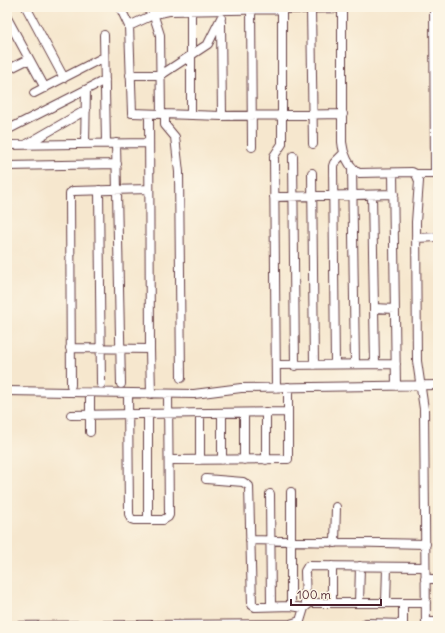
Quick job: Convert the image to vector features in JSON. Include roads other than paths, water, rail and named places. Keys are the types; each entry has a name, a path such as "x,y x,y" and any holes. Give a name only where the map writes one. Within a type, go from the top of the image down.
{"street":[{"path":"26,7 64,78"},
{"path":"120,7 129,26 132,113 222,116 343,114"},
{"path":"129,26 153,11 342,7 342,142 344,153 352,167 359,174 412,172 416,174 436,174 434,7"},
{"path":"251,8 252,147"},
{"path":"276,388 274,156 282,144 282,8"},
{"path":"311,8 313,144"},
{"path":"221,9 222,116"},
{"path":"191,10 191,115"},
{"path":"153,11 160,35 163,114 165,125 173,133 177,142 179,172 181,378"},
{"path":"7,18 45,88"},
{"path":"130,75 161,75 208,44 221,18"},
{"path":"104,35 106,143"},
{"path":"34,94 104,57"},
{"path":"8,67 29,58"},
{"path":"7,130 105,80"},
{"path":"85,144 86,90"},
{"path":"27,144 86,110"},
{"path":"149,114 151,394"},
{"path":"7,145 148,142"},
{"path":"116,143 118,190 120,384"},
{"path":"335,364 334,162 344,153"},
{"path":"293,156 295,366"},
{"path":"7,166 117,164"},
{"path":"352,167 355,364"},
{"path":"312,173 314,365"},
{"path":"394,173 396,386"},
{"path":"416,174 419,181 416,238 417,361 424,409 426,624 438,622"},
{"path":"71,385 70,193 73,191 149,189"},
{"path":"99,190 101,384"},
{"path":"274,197 394,194"},
{"path":"372,195 375,364"},
{"path":"416,238 438,237"},
{"path":"374,308 396,309"},
{"path":"70,348 150,349"},
{"path":"277,365 396,364"},
{"path":"7,391 58,391 90,394 194,394 227,389 438,385"},
{"path":"169,460 288,459 288,387"},
{"path":"90,394 90,432"},
{"path":"128,394 130,517 134,520 163,520 168,517 168,394"},
{"path":"266,412 266,460"},
{"path":"71,415 288,412"},
{"path":"222,413 222,460"},
{"path":"244,413 244,460"},
{"path":"148,414 148,520"},
{"path":"200,414 200,460"},
{"path":"206,479 243,482 249,486 252,605 305,606 310,603 426,603"},
{"path":"291,492 291,606"},
{"path":"270,494 271,606"},
{"path":"336,507 336,544"},
{"path":"250,540 336,544 426,544"},
{"path":"7,626 194,626 300,623 305,606 306,568 311,566 425,567"},
{"path":"332,566 332,604"},
{"path":"359,603 360,566"},
{"path":"386,603 387,567"},
{"path":"425,579 438,579"},
{"path":"366,623 404,625 404,603"}]}
